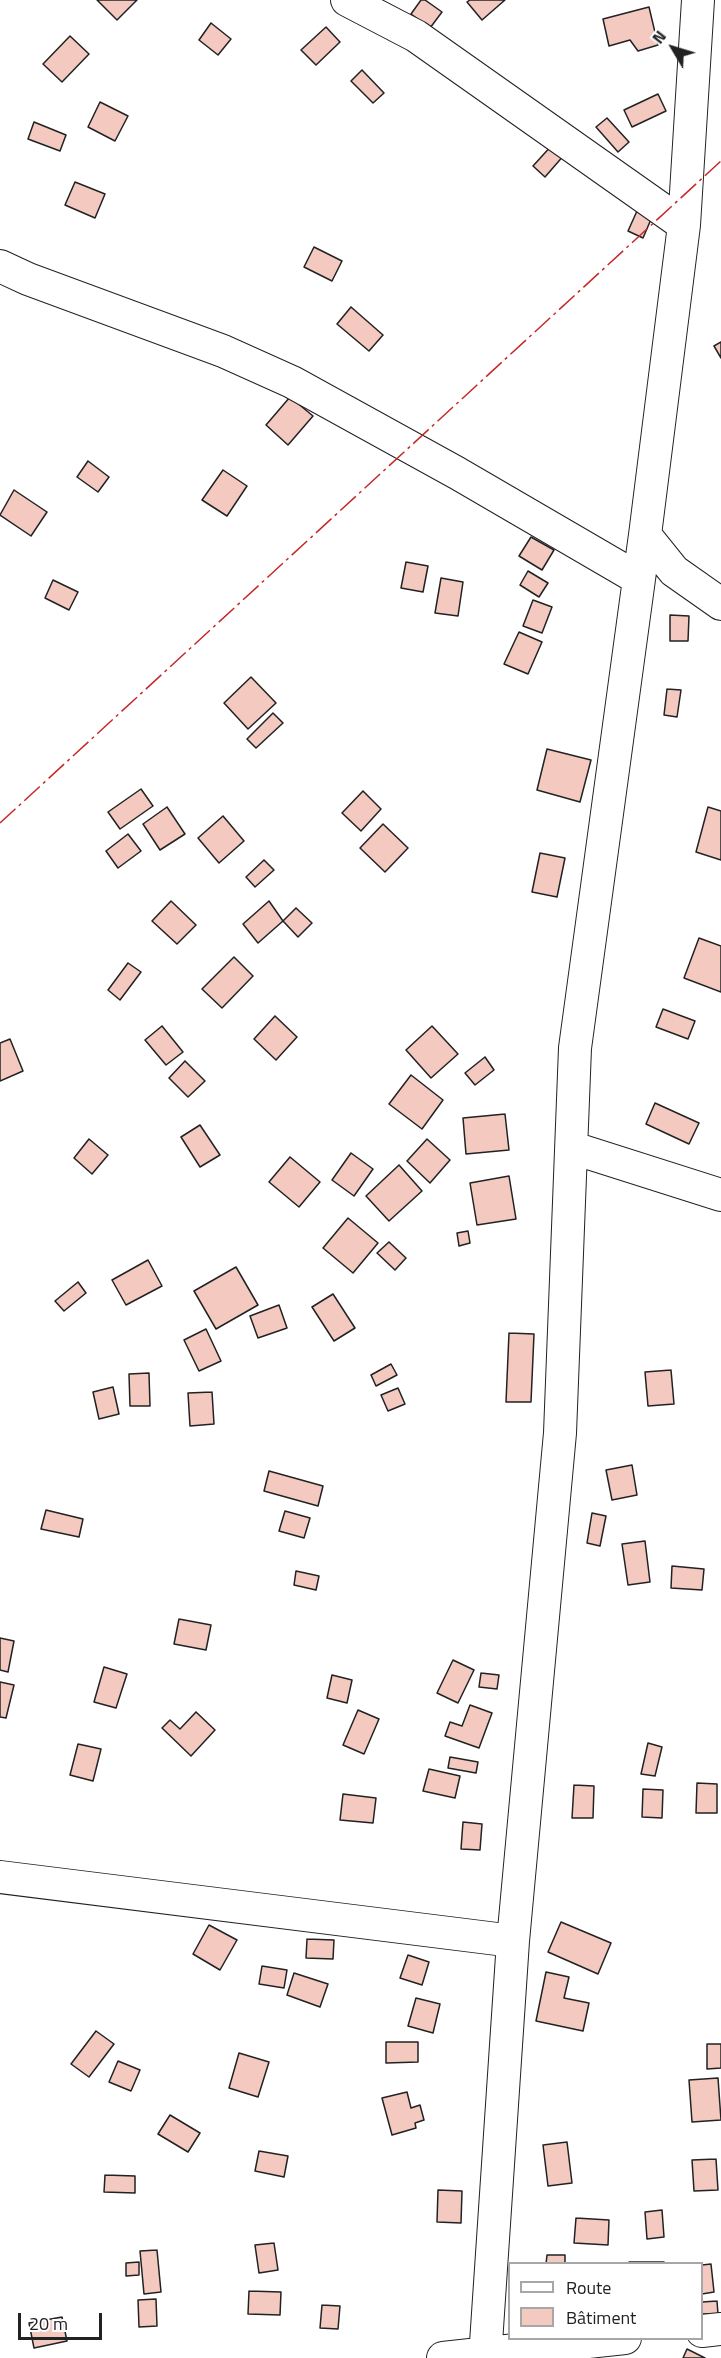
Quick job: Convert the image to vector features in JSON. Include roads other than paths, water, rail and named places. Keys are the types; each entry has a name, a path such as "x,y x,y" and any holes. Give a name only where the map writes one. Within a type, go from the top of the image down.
{"street":[{"path":"347,0 416,36 684,225"},
{"path":"485,2355 513,1941 560,1433 573,1148 575,1048 645,535 684,225 698,0"},
{"path":"0,266 28,279 223,351 292,382 457,473 639,579"},
{"path":"645,535 674,571 721,604"},
{"path":"573,1148 721,1195"},
{"path":"0,1877 513,1941"},
{"path":"703,2331 721,2329"},
{"path":"443,2358 609,2340"}]}
